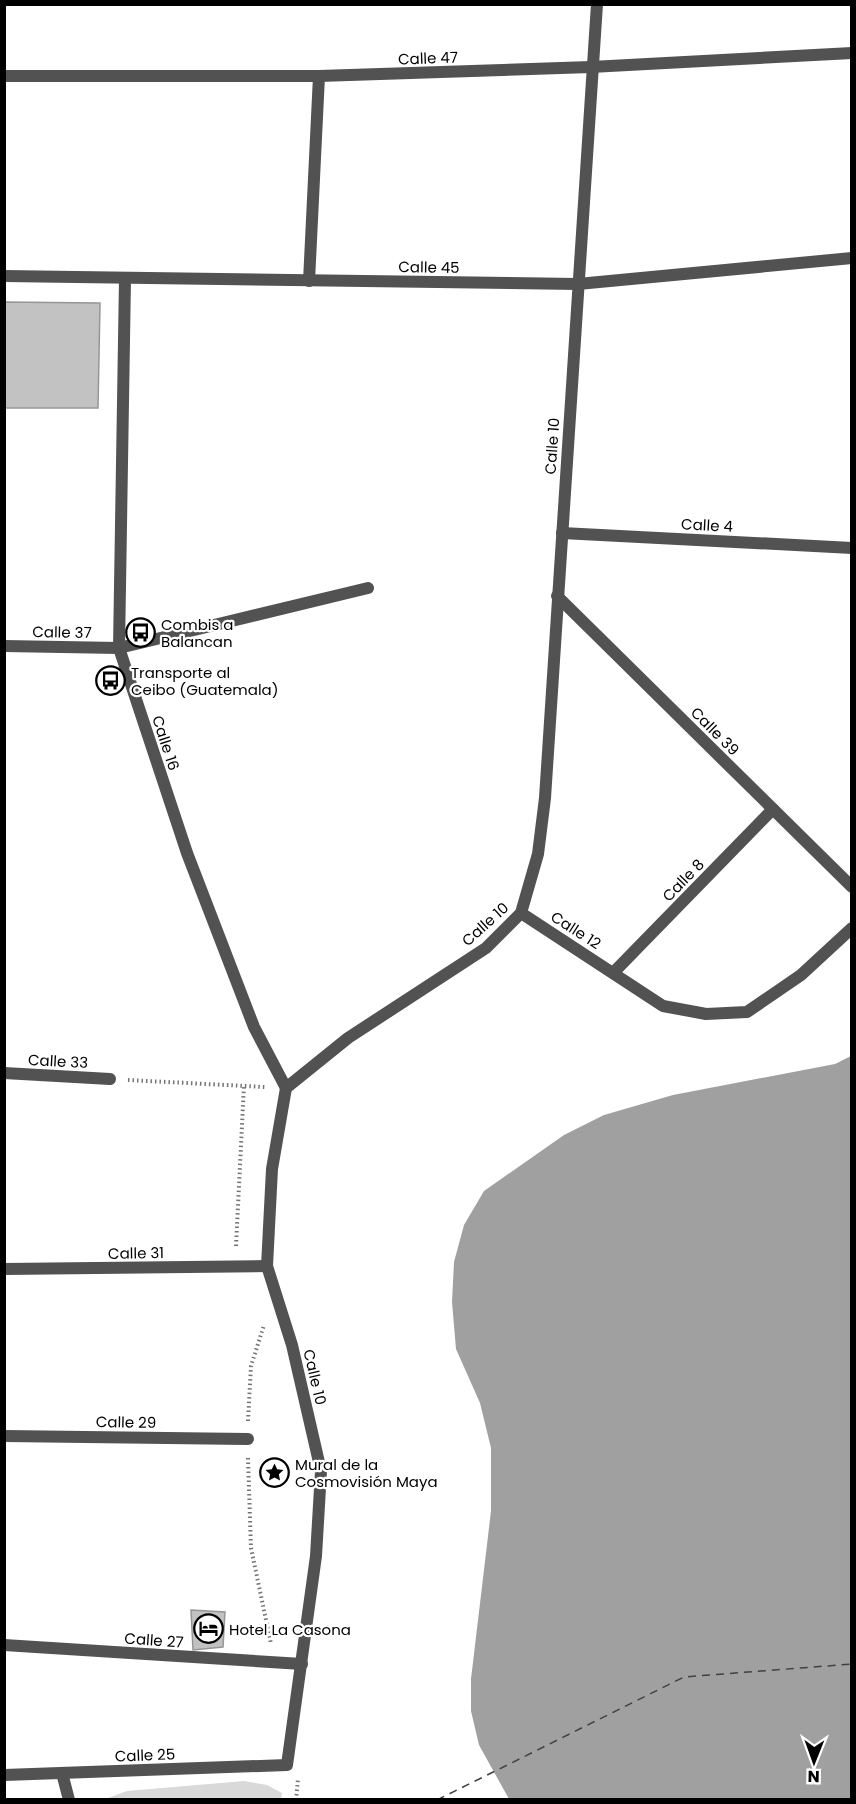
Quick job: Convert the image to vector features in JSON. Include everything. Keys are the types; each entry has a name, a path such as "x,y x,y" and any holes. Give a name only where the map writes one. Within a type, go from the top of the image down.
{"street":[{"name":"Calle 10","path":"287,1765 316,1556 321,1471 292,1345 267,1266 272,1169 286,1088 348,1038 486,948 521,913 538,854 545,798 591,67 597,4"},
{"name":"Calle 47","path":"4,76 319,76 591,67 852,53"},
{"path":"309,281 319,76"},
{"name":"Calle 45","path":"4,276 578,284 852,258"},
{"name":"Calle 16","path":"125,279 119,648 187,853 254,1027 286,1088"},
{"name":"Calle 4","path":"562,533 852,548"},
{"name":"Calle 37","path":"4,646 119,648 368,588"},
{"name":"Calle 39","path":"557,596 852,887"},
{"name":"Calle 8","path":"614,972 773,809"},
{"name":"Calle 12","path":"521,913 663,1006 706,1014 747,1012 801,975 852,928"},
{"name":"Calle 33","path":"4,1073 110,1079"},
{"name":"Calle 31","path":"4,1269 267,1266"},
{"name":"Calle 29","path":"4,1436 248,1439"},
{"name":"Calle 27","path":"4,1645 302,1664"},
{"name":"Calle 25","path":"4,1775 287,1765"},
{"path":"62,1773 69,1800"}],"path":[{"path":"110,1079 286,1088"},
{"path":"234,1266 244,1086"},
{"path":"265,1323 251,1366 248,1439 251,1548 275,1662"}],"shaded area":[{"path":"851,1056 851,1799 509,1799 479,1745 471,1711 471,1679 491,1511 491,1448 480,1403 456,1349 452,1302 454,1262 464,1225 484,1191 564,1135 604,1115 673,1095 835,1064"},
{"path":"244,1781 267,1785 282,1793 281,1799 105,1799 127,1791"}],"building":[{"path":"4,302 100,303 98,408 4,408"},
{"name":"Hotel La Casona","path":"191,1610 225,1612 223,1647 193,1650"}],"ferry route":[{"path":"437,1800 684,1677 852,1664"}],"place":[{"name":"Combis a Balancan","path":"140,633"},
{"name":"Transporte al Ceibo (Guatemala)","path":"110,681"},
{"name":"Mural de la Cosmovisión Maya","path":"274,1473"},
{"name":"Hotel La Casona","path":"208,1629"}]}
